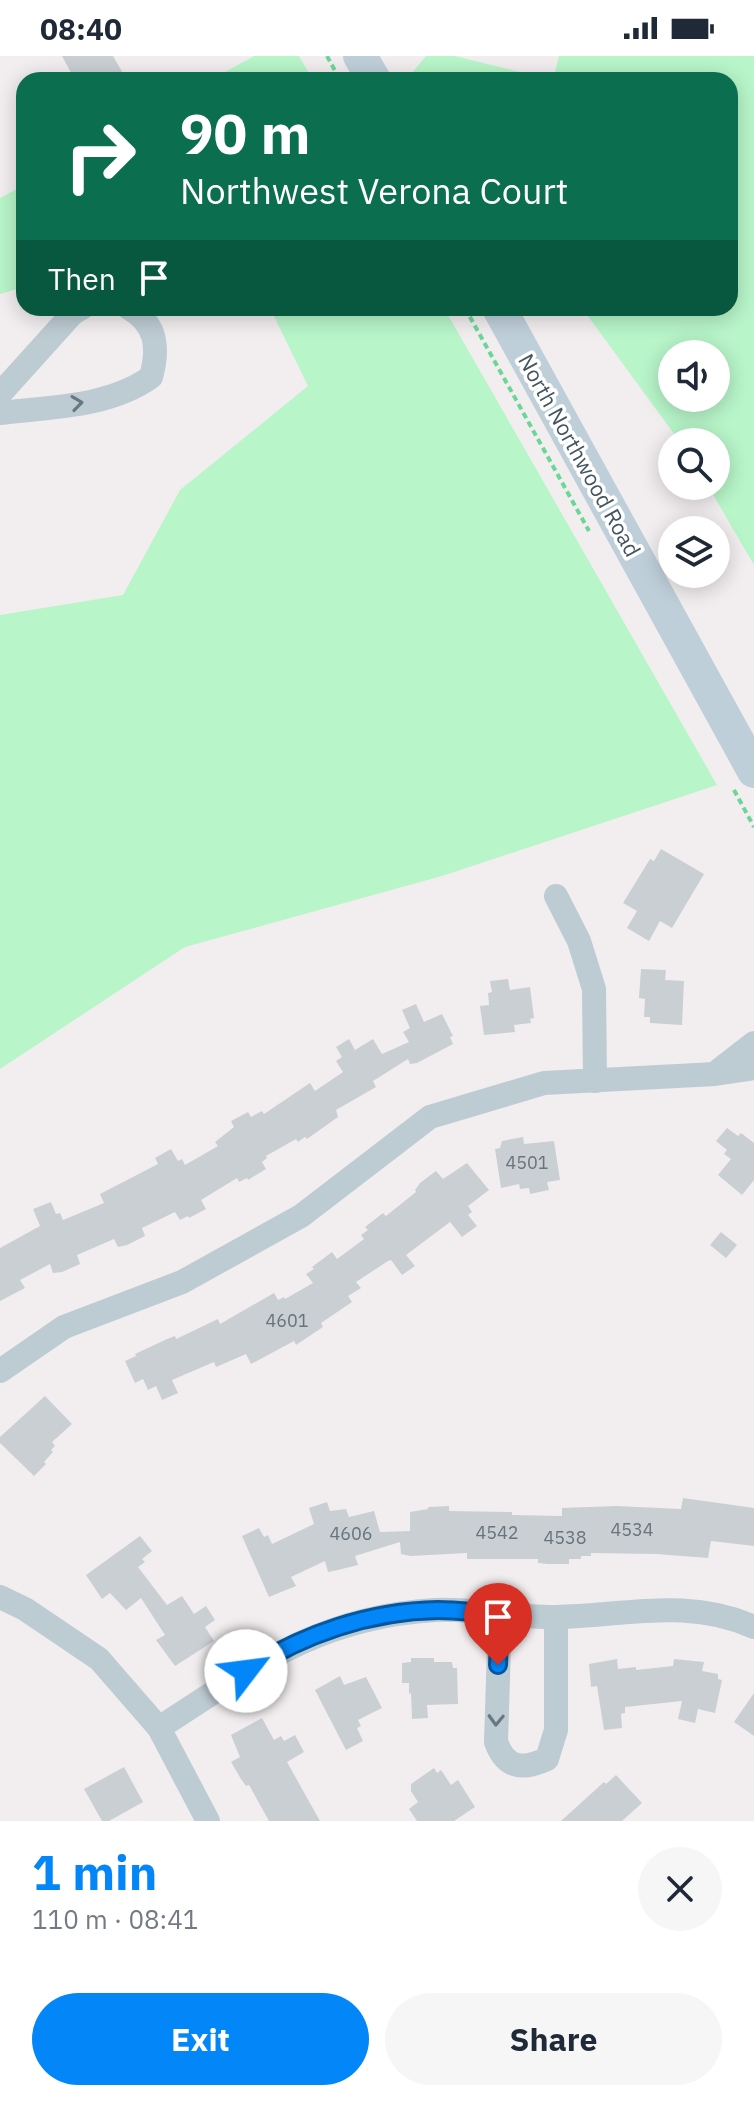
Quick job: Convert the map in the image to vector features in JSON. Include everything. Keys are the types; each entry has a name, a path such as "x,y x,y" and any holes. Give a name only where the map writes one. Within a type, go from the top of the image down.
{"street":[{"path":"0,394 70,316"},
{"path":"0,413 97,400 133,390 151,377 158,354 142,316"},
{"name":"North Northwood Road","path":"503,316 754,771"},
{"path":"556,896 579,941 594,989 595,1081"},
{"path":"715,1074 754,1043"},
{"path":"0,1371 64,1327 182,1282 301,1216 430,1117 544,1083 715,1074 754,1068"},
{"path":"0,1597 25,1609 99,1659 159,1728 208,1821"},
{"path":"159,1728 268,1657 324,1631 384,1615 438,1610 556,1618 652,1608 731,1617 754,1627"},
{"path":"500,1614 496,1742 501,1756 513,1764 531,1767 547,1759 556,1730 556,1618"}],"green space":[{"path":"254,56 299,56 308,72 225,72"},
{"path":"426,56 455,56 520,72 413,72"},
{"path":"559,56 754,56 754,565 730,524 730,516 725,516 716,500 730,500 730,428 670,428 658,412 730,412 730,340 658,340 658,412 588,316 738,316 738,72 555,72"},
{"path":"16,189 16,289 0,294 0,198"},
{"path":"274,316 449,316 717,785 442,876 185,947 0,1069 0,615 123,595 180,490 308,386"}],"building":[{"path":"62,56 113,56 122,72 71,72"},
{"path":"661,849 704,874 672,928 660,921 649,941 627,928 637,911 623,903 650,859 654,861"},
{"path":"641,969 666,970 665,980 684,981 682,1025 650,1023 650,1017 644,1017 645,999 639,998"},
{"path":"508,979 510,990 530,987 534,1018 530,1019 531,1023 514,1025 515,1032 484,1035 480,1006 489,1005 488,993 492,992 490,981"},
{"path":"416,1004 424,1022 442,1014 453,1036 450,1037 453,1044 417,1063 410,1064 408,1059 373,1081 376,1087 336,1110 338,1117 307,1139 305,1137 298,1142 296,1139 266,1156 262,1162 266,1169 248,1180 239,1182 237,1178 201,1200 206,1209 180,1220 175,1212 142,1228 145,1236 127,1245 118,1247 114,1239 77,1255 80,1264 62,1272 53,1273 50,1264 20,1280 25,1288 0,1301 0,1248 40,1226 33,1209 51,1202 56,1214 60,1213 63,1220 104,1203 100,1194 158,1164 155,1158 171,1149 178,1161 182,1159 185,1165 218,1146 215,1142 234,1127 231,1121 248,1112 251,1117 262,1111 264,1114 310,1083 315,1091 343,1072 336,1061 342,1057 336,1047 349,1039 355,1050 373,1039 382,1054 409,1042 403,1032 410,1028 402,1010"},
{"path":"727,1128 738,1136 741,1133 754,1143 754,1180 742,1195 718,1175 731,1159 724,1154 727,1150 716,1141"},
{"path":"523,1137 524,1144 554,1141 560,1180 547,1182 549,1190 530,1194 529,1188 520,1189 519,1184 501,1188 495,1149 500,1148 502,1141"},
{"path":"467,1163 489,1190 468,1206 472,1212 468,1215 477,1226 462,1237 450,1222 406,1255 415,1266 402,1275 391,1260 388,1261 356,1282 361,1288 348,1296 352,1302 296,1345 294,1341 251,1364 246,1354 216,1367 214,1362 172,1380 178,1393 162,1400 156,1386 148,1390 143,1379 135,1383 125,1361 135,1354 218,1319 220,1324 274,1293 278,1300 285,1299 313,1283 306,1274 314,1269 312,1267 332,1252 337,1259 364,1239 361,1235 368,1230 365,1227 383,1213 386,1216 436,1171 443,1179"},
{"path":"721,1232 737,1245 726,1258 710,1245"},
{"path":"45,1396 72,1424 52,1442 55,1446 51,1450 53,1452 34,1476 0,1443 0,1437"},
{"path":"683,1498 754,1508 754,1546 711,1541 708,1558 591,1553 591,1556 581,1556 581,1559 569,1559 569,1564 548,1564 538,1563 538,1559 467,1559 467,1553 410,1556 401,1554 400,1542 355,1556 358,1565 328,1572 325,1561 291,1577 296,1586 269,1597 242,1536 259,1528 264,1537 268,1535 272,1544 314,1524 309,1508 327,1502 330,1511 346,1509 349,1517 374,1511 380,1532 410,1531 410,1512 428,1507 449,1506 449,1511 562,1516 562,1508 617,1506 681,1509"},
{"path":"140,1536 152,1551 138,1567 167,1605 182,1596 194,1614 206,1606 215,1620 205,1627 214,1641 175,1666 156,1640 165,1635 141,1598 126,1610 110,1593 102,1599 86,1575"},
{"path":"411,1658 452,1662 453,1668 457,1668 458,1704 427,1705 428,1718 412,1719 409,1683 402,1683 402,1663 411,1662"},
{"path":"617,1659 618,1669 636,1667 636,1670 673,1666 674,1659 704,1662 702,1671 718,1674 718,1679 722,1680 715,1713 698,1709 695,1723 678,1719 682,1701 625,1707 625,1713 621,1714 622,1728 604,1730 597,1686 591,1687 589,1664"},
{"path":"340,1676 344,1685 366,1677 382,1708 358,1720 361,1726 357,1728 363,1741 346,1750 315,1690"},
{"path":"754,1693 754,1736 734,1722"},
{"path":"262,1718 274,1740 281,1736 284,1741 295,1735 304,1752 287,1762 320,1821 269,1821 249,1785 246,1786 231,1762 240,1757 231,1735"},
{"path":"124,1767 143,1802 109,1821 102,1821 84,1789"},
{"path":"434,1768 437,1773 441,1770 451,1785 458,1780 475,1807 454,1821 417,1821 409,1809 418,1802 411,1791 411,1784"},
{"path":"616,1775 642,1803 622,1821 561,1821 604,1782 606,1784"}],"route":[{"path":"246,1671 268,1657 324,1631 384,1615 438,1610 500,1614 498,1665"}]}
